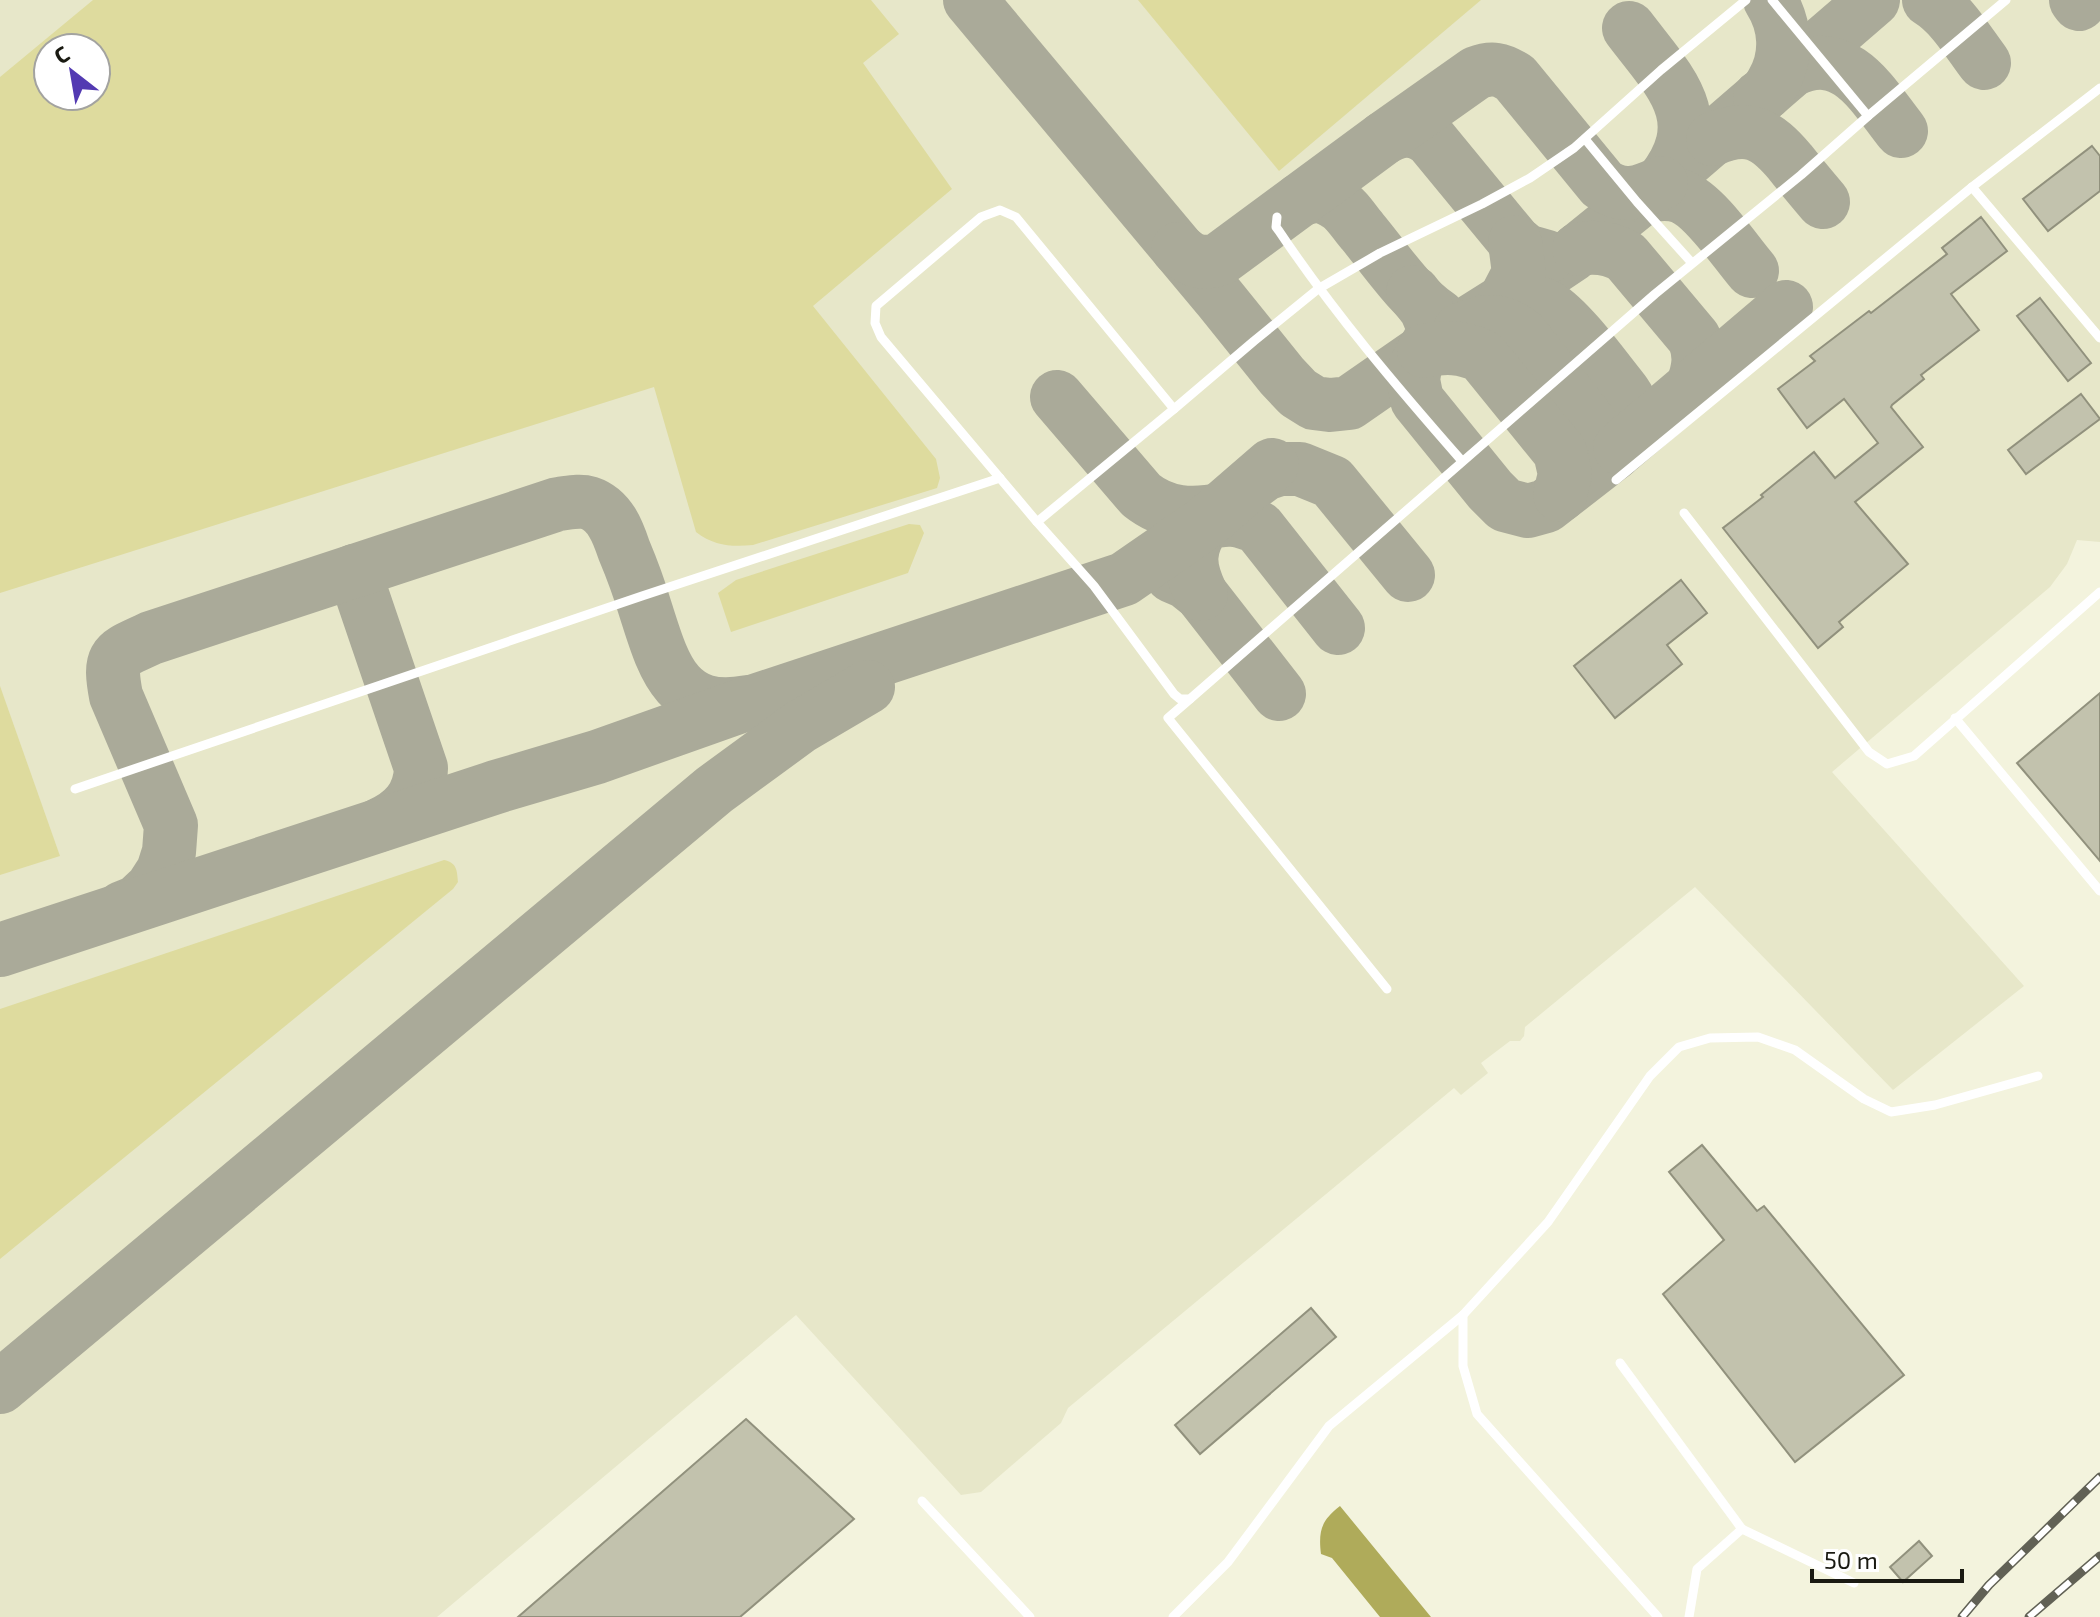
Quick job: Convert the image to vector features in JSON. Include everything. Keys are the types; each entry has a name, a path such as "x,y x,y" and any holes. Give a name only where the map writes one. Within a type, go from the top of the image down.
{"lane":[{"path":"1037,522 1318,289 1380,253 1530,178 1585,139 1661,70 1746,0"},
{"path":"1772,0 1868,116"},
{"path":"1387,989 1168,718 1692,263 1801,175 2006,0"},
{"path":"1616,480 1972,187 2100,88"},
{"path":"1585,139 1692,263"},
{"path":"1972,187 2100,338"},
{"path":"1174,409 1016,217 1000,210 981,217 876,306 875,323 881,337 1094,586 1174,694 1180,699 1190,699"},
{"path":"1277,217 1276,227 1318,289 1388,377 1462,461"},
{"path":"75,789 1000,478"},
{"path":"1684,513 1869,752 1887,764 1914,756 2100,592"},
{"path":"1955,718 2100,891"},
{"path":"1173,1617 1228,1562 1329,1426 1463,1315 1548,1222 1650,1076 1679,1047 1710,1038 1758,1037 1795,1050 1864,1099 1891,1112 1935,1105 2038,1076"},
{"path":"1463,1315 1463,1366 1477,1414 1658,1617"},
{"path":"1620,1363 1742,1529 1854,1583"},
{"path":"922,1501 1030,1617"},
{"path":"1689,1617 1697,1569 1742,1529"}],"shaded area":[{"path":"0,0 2100,0 2100,542 2077,540 2067,564 2050,587 1832,772 2024,986 1893,1090 1695,887 1525,1027 1520,1041 1510,1041 1481,1063 1488,1073 1461,1095 1454,1088 1068,1408 1061,1423 981,1492 961,1495 796,1315 437,1617 0,1617"},
{"path":"93,0 871,0 899,34 863,63 952,189 813,306 936,459 940,478 937,488 753,545 716,543 696,532 654,387 0,593 0,77 32,51 32,112 112,112 112,32 54,32"},
{"path":"1138,0 1481,0 1279,171"},
{"path":"909,524 920,525 924,533 908,573 731,632 718,593 736,580"},
{"path":"0,686 60,856 0,875"},
{"path":"444,860 452,863 457,871 458,882 453,889 0,1259 0,1009"},
{"path":"1340,1506 1431,1617 1380,1617 1332,1558 1321,1554 1323,1526"}],"building":[{"path":"2092,146 2100,156 2100,191 2048,231 2023,199"},
{"path":"1981,217 2007,251 1951,294 1979,330 1921,375 1924,379 1892,405 1923,447 1855,502 1908,564 1839,622 1843,627 1818,648 1723,528 1814,452 1835,478 1878,443 1844,399 1807,428 1778,389 1815,361 1810,356 1947,254 1942,248"},
{"path":"2040,298 2091,363 2068,381 2017,316"},
{"path":"2081,394 2100,419 2026,474 2008,450"},
{"path":"1681,580 1707,613 1667,645 1682,664 1615,718 1574,666"},
{"path":"2100,693 2100,861 2017,763"},
{"path":"1702,1145 1757,1211 1764,1206 1904,1375 1795,1462 1663,1294 1724,1240 1669,1172"},
{"path":"1311,1308 1336,1337 1200,1454 1175,1425"},
{"path":"746,1419 854,1519 740,1617 518,1617"},
{"path":"1919,1541 1932,1556 1903,1582 1890,1567"}],"taxiway":[{"path":"970,0 1282,376 1298,393 1314,403 1330,405 1349,403 1572,255 1661,183 1873,0"},
{"path":"1760,97 1773,82 1783,51 1782,30 1770,0"},
{"path":"1929,0 1952,21 1984,63"},
{"path":"2076,0 2079,4"},
{"path":"1629,28 1670,82 1684,118 1684,137 1677,158 1663,181"},
{"path":"1794,69 1813,63 1844,69 1869,90 1901,131"},
{"path":"1178,249 1197,261 1220,259 1384,138 1476,73 1487,70 1501,71 1515,78 1602,184 1617,192 1631,193 1661,183"},
{"path":"1384,138 1408,131 1431,140 1515,242 1526,251 1547,257"},
{"path":"1713,139 1737,132 1765,138 1781,152 1823,202"},
{"path":"1644,196 1673,194 1691,202 1710,219 1752,271"},
{"path":"1300,200 1319,196 1340,206 1408,288 1439,316"},
{"path":"1515,242 1519,273 1505,300 1538,303 1557,314 1587,346 1630,404 1630,426 1619,448 1606,458 1578,459"},
{"path":"1579,249 1603,248 1626,257 1694,338 1698,362 1693,385"},
{"path":"1413,292 1426,309 1434,328 1415,367 1413,380 1417,400 1505,505 1528,511 1546,506 1613,454"},
{"path":"1620,448 1786,307"},
{"path":"1460,330 1492,322 1514,329 1522,335 1591,424"},
{"path":"1424,351 1454,348 1482,356 1560,452 1565,474 1560,495"},
{"path":"1057,397 1150,502 1180,512 1222,510"},
{"path":"0,950 496,787 597,757 752,702 1124,579 1205,523 1272,465"},
{"path":"1254,482 1280,469 1300,469 1332,482 1408,575"},
{"path":"122,908 137,902 152,888 163,871 169,852 171,825 116,696 114,663 122,652 151,638 558,504 589,503 612,522 658,648 676,681 688,693 704,701 723,704 748,702"},
{"path":"1201,594 1191,558 1199,532 1205,523 1239,521 1259,528 1338,628"},
{"path":"354,571 421,768 418,788 409,803 396,816 379,825"},
{"path":"1172,576 1201,594 1279,694"},
{"path":"0,1387 714,790 800,727 868,687"}],"railway":[{"path":"1962,1617 1989,1585 2100,1477"},
{"path":"2029,1617 2100,1556"}]}
